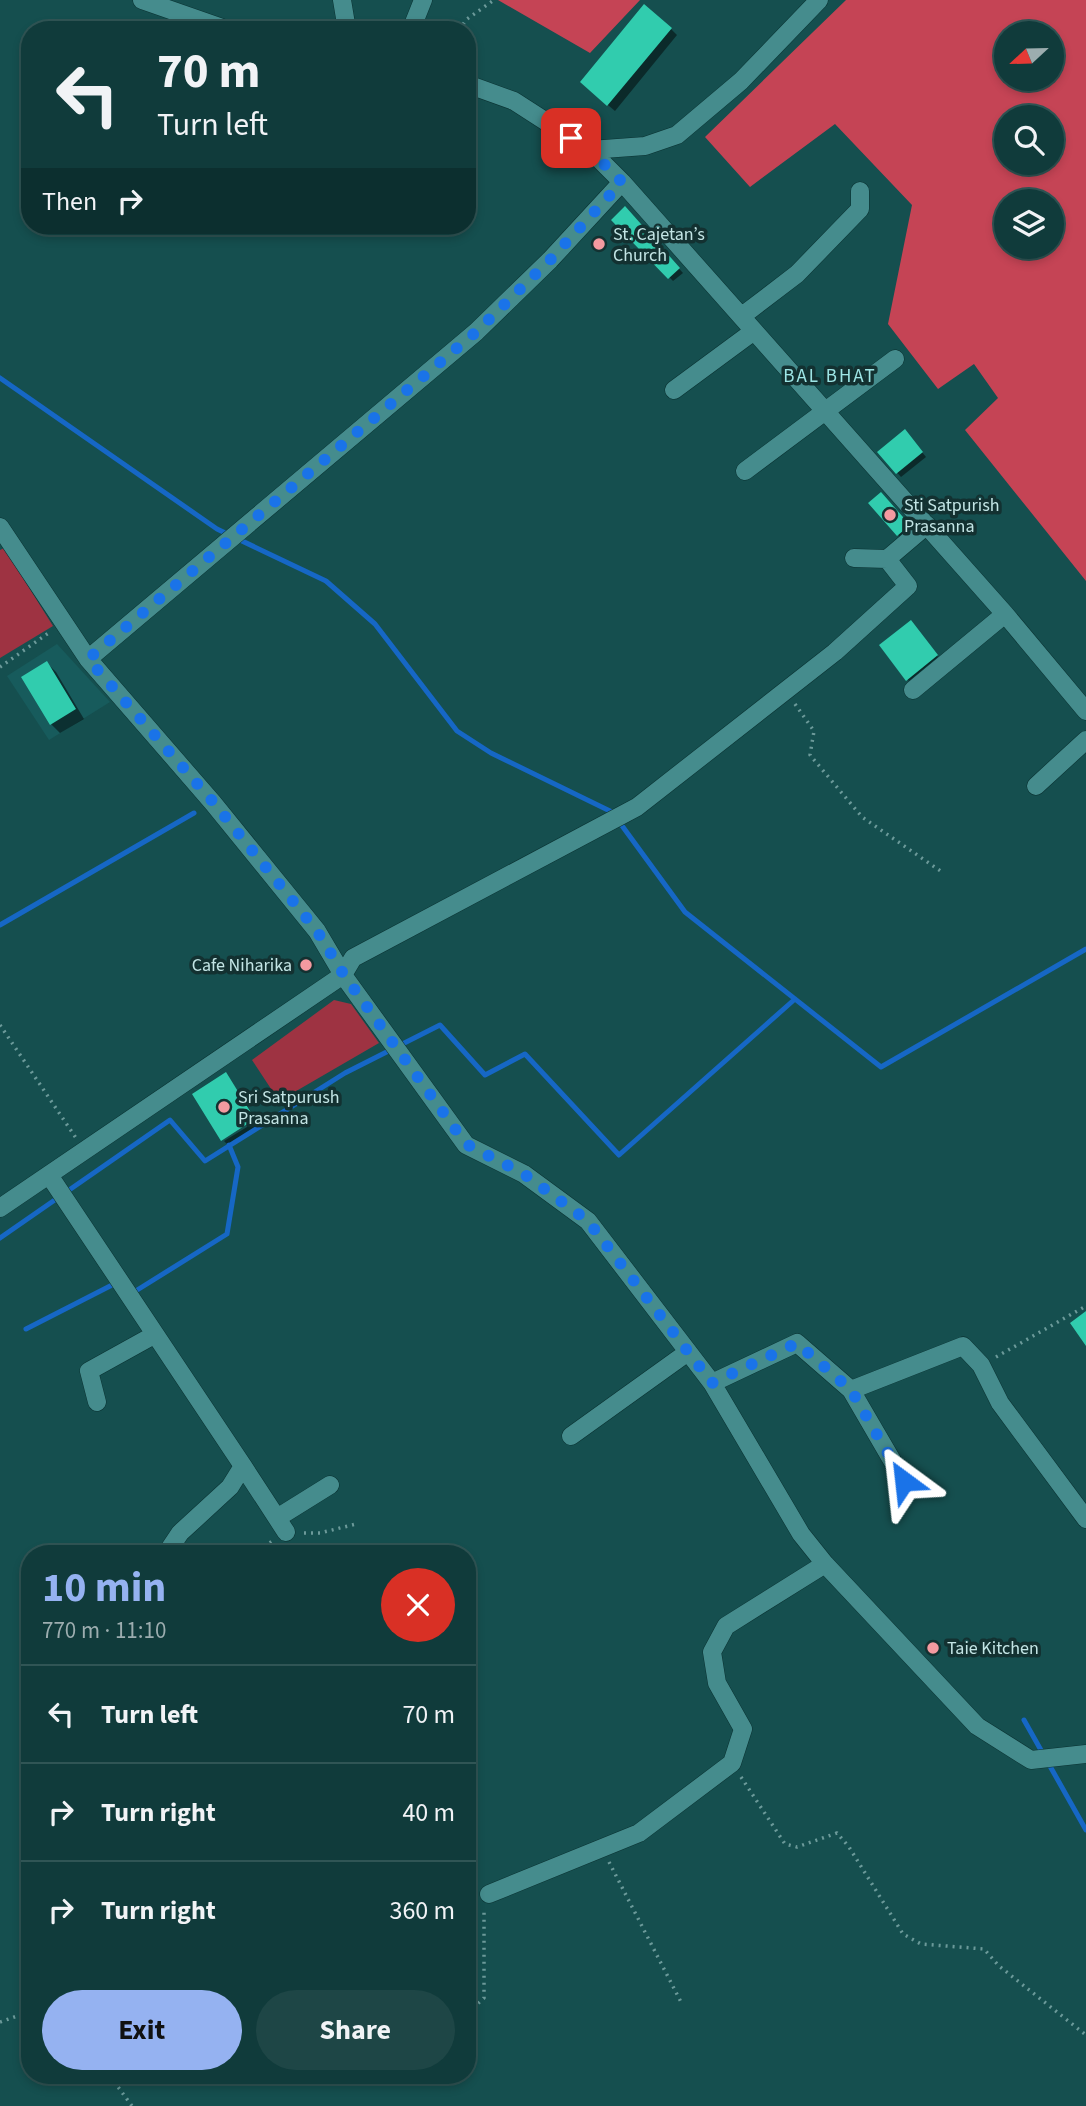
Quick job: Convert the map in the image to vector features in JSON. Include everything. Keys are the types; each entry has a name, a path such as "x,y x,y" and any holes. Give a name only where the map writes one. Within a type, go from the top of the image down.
{"street":[{"path":"142,0 202,21"},
{"path":"342,0 346,21"},
{"path":"415,21 423,0"},
{"path":"590,150 645,146 677,135 741,81 819,0"},
{"path":"476,87 514,101 590,150 622,182 1005,614 1086,710"},
{"path":"88,659 476,332 550,260 622,182"},
{"path":"742,316 797,274 860,209 860,191"},
{"path":"674,390 754,331"},
{"path":"745,471 895,359"},
{"path":"854,558 887,559 927,526"},
{"path":"0,527 88,659 214,803 309,921 344,975 466,1144 524,1174 588,1221 712,1383 801,1534 825,1563 977,1726 1031,1760 1086,1754"},
{"path":"0,1208 344,975 353,958 637,807 835,652 908,586 887,559"},
{"path":"913,690 1005,614"},
{"path":"1036,786 1086,740"},
{"path":"49,1175 282,1525 330,1485"},
{"path":"97,1402 89,1371 154,1335"},
{"path":"712,1383 797,1343 851,1390 904,1481"},
{"path":"851,1390 963,1346 981,1365 1000,1403 1086,1519"},
{"path":"571,1436 688,1352"},
{"path":"172,1545 180,1533 230,1488 243,1466"},
{"path":"489,1894 639,1833 732,1763 743,1729 717,1683 712,1652 726,1626 825,1563"}],"path":[{"path":"466,21 494,0"},
{"path":"0,667 64,622"},
{"path":"785,691 814,731 810,755 862,817 942,872"},
{"path":"0,1025 85,1151"},
{"path":"981,1365 1086,1306"},
{"path":"261,1545 282,1525 320,1533 356,1524"},
{"path":"732,1763 785,1844 797,1847 837,1833 849,1847 903,1934 920,1944 984,1950 999,1966 1086,2035"},
{"path":"602,1848 681,2002"},
{"path":"476,2005 484,1998 484,1907 489,1894"},
{"path":"0,2022 21,2015"},
{"path":"116,2084 132,2106"}],"shaded area":[{"path":"498,0 640,0 590,53"},
{"path":"846,0 1086,0 1086,581 965,430 998,398 974,364 938,389 888,324 912,205 835,124 750,187 705,137"},
{"path":"4,548 53,626 0,658 0,550"},
{"path":"57,644 110,702 49,740 7,676"},
{"path":"334,1000 351,1004 379,1043 279,1101 252,1060"}],"building":[{"path":"644,4 672,28 607,106 580,82"},
{"path":"625,206 680,268 668,279 611,220"},
{"path":"905,429 923,452 896,474 877,452"},
{"name":"Sti Satpurish Prasanna","path":"881,492 910,525 897,536 868,503"},
{"path":"911,620 938,655 906,681 879,645"},
{"path":"47,661 76,709 50,725 21,677"},
{"name":"Sri Satpurush Prasanna","path":"226,1072 255,1119 221,1141 192,1094"},
{"path":"1086,1311 1086,1346 1070,1323"}],"waterway":[{"path":"0,378 217,529 326,581 375,624 457,731 491,753 612,812 685,912 881,1067 1086,949"},
{"path":"0,925 194,813"},
{"path":"0,1238 170,1120 205,1161 345,1073 440,1025 485,1075 525,1054 619,1155 795,999"},
{"path":"133,1291 227,1234 238,1167 229,1145"},
{"path":"26,1329 116,1283"},
{"path":"1024,1720 1086,1830"}],"place":[{"name":"St. Cajetan’s Church","path":"599,244"},
{"name":"Sti Satpurish Prasanna","path":"890,515"},
{"name":"Cafe Niharika","path":"306,965"},
{"name":"Sri Satpurush Prasanna","path":"224,1107"},
{"name":"Taie Kitchen","path":"933,1648"}],"district":[{"name":"BAL BHAT","path":"830,375"}],"route":[{"path":"571,138 590,150 622,182 550,260 476,332 88,659 214,803 317,931 344,975 466,1144 524,1174 588,1221 712,1383 797,1343 851,1390 904,1481"}]}
